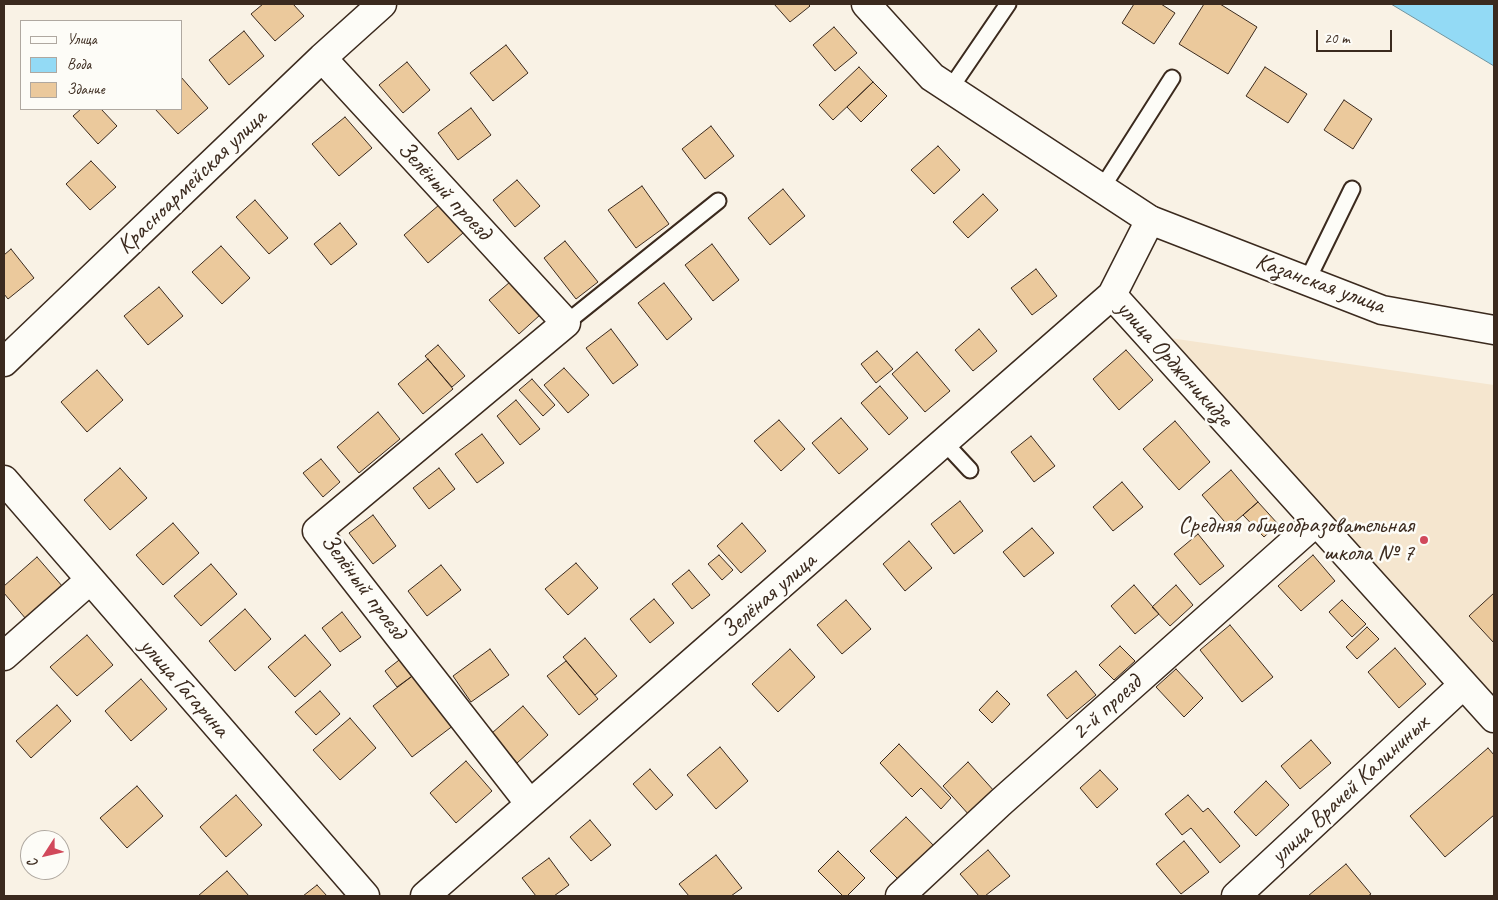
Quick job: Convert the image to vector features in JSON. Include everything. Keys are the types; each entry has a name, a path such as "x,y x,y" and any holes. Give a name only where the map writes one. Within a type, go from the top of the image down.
{"street":[{"name":"Красноармейская улица","path":"4,362 322,58 382,4"},
{"path":"866,4 932,77 1150,220"},
{"name":"Зелёный проезд","path":"322,58 566,323 317,531 530,804"},
{"name":"Казанская улица","path":"1150,220 1382,310 1494,330"},
{"name":"улица Орджоникидзе","path":"1150,220 1112,295 1494,718"},
{"name":"Зелёная улица","path":"425,896 1112,295"},
{"name":"улица Гагарина","path":"4,480 365,896"},
{"name":"2-й проезд","path":"900,896 1002,802 1316,522"},
{"path":"4,656 90,580"},
{"name":"улица Врачей Калининых","path":"1236,896 1463,685"}],"lane":[{"path":"950,89 1008,4"},
{"path":"1102,188 1172,78"},
{"path":"1307,281 1352,189"},
{"name":"Зелёный проезд","path":"566,323 718,201"},
{"path":"944,442 970,470"}],"shaded area":[{"name":"Средняя общеобразовательная школа № 7","path":"1170,338 1494,385 1494,695"}],"water":[{"path":"1391,4 1494,4 1494,66"}],"building":[{"path":"263,4 293,4 304,16 275,41 251,14"},
{"path":"774,4 808,4 810,6 790,22"},
{"path":"1134,4 1161,4 1175,13 1154,44 1122,23"},
{"path":"1204,4 1220,4 1257,27 1228,74 1179,44"},
{"path":"834,27 857,53 835,71 813,45"},
{"path":"244,31 264,56 229,85 209,60"},
{"path":"506,45 528,73 493,101 470,73"},
{"path":"407,62 430,90 403,113 379,85"},
{"path":"859,67 873,82 833,120 819,105"},
{"path":"1265,67 1307,94 1288,123 1246,96"},
{"path":"182,78 208,108 178,134 156,110 182,110"},
{"path":"873,82 887,96 861,122 847,107"},
{"path":"1344,100 1372,119 1353,149 1324,130"},
{"path":"471,108 491,135 458,160 438,133"},
{"path":"80,110 102,110 117,126 98,144 73,116"},
{"path":"345,117 372,148 339,176 312,144"},
{"path":"711,126 734,156 705,179 682,149"},
{"path":"938,146 960,170 934,194 911,170"},
{"path":"91,161 116,187 90,210 66,184"},
{"path":"517,180 540,206 515,227 493,200"},
{"path":"642,186 669,224 636,248 608,210"},
{"path":"783,189 805,216 770,245 748,218"},
{"path":"983,194 998,210 968,238 953,222"},
{"path":"255,200 288,238 269,254 236,217"},
{"path":"439,205 463,233 428,263 404,235"},
{"path":"340,223 357,244 331,265 314,244"},
{"path":"565,241 598,282 576,299 544,258"},
{"path":"712,244 739,280 713,301 685,265"},
{"path":"221,246 250,278 222,304 192,272"},
{"path":"11,249 34,278 8,299 4,294 4,255"},
{"path":"1036,269 1057,296 1032,315 1011,288"},
{"path":"510,282 540,315 519,334 489,300"},
{"path":"664,283 692,319 667,340 638,303"},
{"path":"159,287 183,316 148,345 124,316"},
{"path":"611,329 638,365 613,384 586,348"},
{"path":"979,329 997,351 973,371 955,350"},
{"path":"438,345 465,376 452,387 425,356"},
{"path":"1126,350 1153,380 1119,410 1093,379"},
{"path":"877,351 893,369 876,383 861,364"},
{"path":"917,352 950,391 925,412 892,374"},
{"path":"428,359 453,389 423,414 398,384"},
{"path":"564,368 589,395 568,413 544,385"},
{"path":"97,370 123,400 87,432 61,402"},
{"path":"532,379 555,405 543,416 519,390"},
{"path":"880,386 908,418 889,435 861,403"},
{"path":"516,400 540,429 520,445 497,416"},
{"path":"378,412 400,439 359,473 337,447"},
{"path":"841,418 868,449 839,474 812,443"},
{"path":"779,420 805,449 781,471 754,441"},
{"path":"1175,421 1210,462 1179,490 1143,449"},
{"path":"482,434 504,463 477,483 455,454"},
{"path":"1031,436 1055,466 1034,482 1011,452"},
{"path":"321,459 340,482 323,497 303,473"},
{"path":"120,468 147,498 110,530 84,500"},
{"path":"439,468 455,489 429,509 413,488"},
{"path":"1231,470 1258,502 1229,527 1202,495"},
{"path":"1122,482 1143,507 1113,531 1093,507"},
{"path":"960,501 983,531 954,554 931,524"},
{"path":"1258,502 1278,524 1264,537 1243,515"},
{"path":"373,515 396,546 373,564 349,533"},
{"path":"173,523 199,553 163,585 136,555"},
{"path":"742,523 766,551 741,573 717,546"},
{"path":"1032,528 1054,553 1024,577 1003,552"},
{"path":"1198,534 1224,566 1200,585 1174,554"},
{"path":"909,541 932,568 905,591 883,564"},
{"path":"719,555 733,570 722,580 708,564"},
{"path":"1313,555 1335,581 1301,611 1278,586"},
{"path":"37,557 63,587 26,619 4,593 4,586"},
{"path":"576,563 598,588 568,615 545,589"},
{"path":"211,564 237,594 201,626 174,596"},
{"path":"441,565 461,590 427,616 408,591"},
{"path":"689,570 710,595 692,609 672,584"},
{"path":"1134,585 1159,614 1135,634 1111,606"},
{"path":"1176,585 1193,605 1170,626 1152,607"},
{"path":"1494,593 1494,643 1469,616"},
{"path":"654,599 674,623 650,643 630,619"},
{"path":"846,600 871,629 842,654 817,625"},
{"path":"1342,600 1366,624 1352,637 1329,612"},
{"path":"245,609 271,639 235,671 209,641"},
{"path":"342,612 361,637 340,652 322,628"},
{"path":"1230,625 1273,677 1242,702 1200,650"},
{"path":"1367,627 1379,639 1357,659 1346,647"},
{"path":"87,635 113,665 77,696 50,667"},
{"path":"305,635 331,665 295,697 268,667"},
{"path":"585,638 617,676 595,695 563,657"},
{"path":"1120,646 1135,661 1114,680 1099,665"},
{"path":"1395,648 1426,684 1399,708 1368,672"},
{"path":"490,649 509,675 471,702 453,676"},
{"path":"790,649 815,677 778,712 752,684"},
{"path":"403,657 415,674 397,687 385,671"},
{"path":"566,661 598,699 579,715 547,676"},
{"path":"1176,669 1203,698 1184,717 1156,687"},
{"path":"1076,671 1096,695 1067,719 1047,695"},
{"path":"415,674 454,725 412,757 373,706"},
{"path":"141,679 167,709 131,741 105,711"},
{"path":"320,691 340,714 316,735 295,712"},
{"path":"997,691 1010,704 992,723 979,710"},
{"path":"57,705 71,721 31,758 16,741"},
{"path":"523,706 548,735 517,763 492,733"},
{"path":"350,718 376,748 340,780 313,750"},
{"path":"1311,740 1331,763 1300,789 1281,766"},
{"path":"899,744 951,798 941,809 921,788 912,797 880,763"},
{"path":"720,747 748,781 716,809 687,775"},
{"path":"1488,748 1494,755 1494,815 1445,857 1410,816"},
{"path":"466,761 492,791 456,823 430,793"},
{"path":"968,762 995,792 970,816 943,786"},
{"path":"650,769 673,795 656,810 633,784"},
{"path":"1100,770 1118,789 1097,808 1080,788"},
{"path":"1266,781 1289,805 1256,836 1234,812"},
{"path":"137,786 163,816 127,848 100,818"},
{"path":"236,795 262,825 226,857 200,827"},
{"path":"1188,795 1203,812 1208,808 1240,846 1220,863 1191,828 1182,835 1165,814"},
{"path":"906,817 936,848 901,882 870,851"},
{"path":"590,820 611,845 591,861 570,837"},
{"path":"1184,841 1209,872 1181,894 1156,864"},
{"path":"988,850 1010,876 985,896 979,896 960,874"},
{"path":"838,851 865,878 847,896 843,896 818,871"},
{"path":"716,855 742,888 731,896 689,896 679,884"},
{"path":"549,858 569,885 554,896 536,896 522,878"},
{"path":"1346,864 1371,894 1368,896 1308,896"},
{"path":"227,871 249,896 198,896"},
{"path":"317,885 327,896 303,896"}],"place":[{"name":"Средняя общеобразовательная школа № 7","path":"1424,540"}]}
